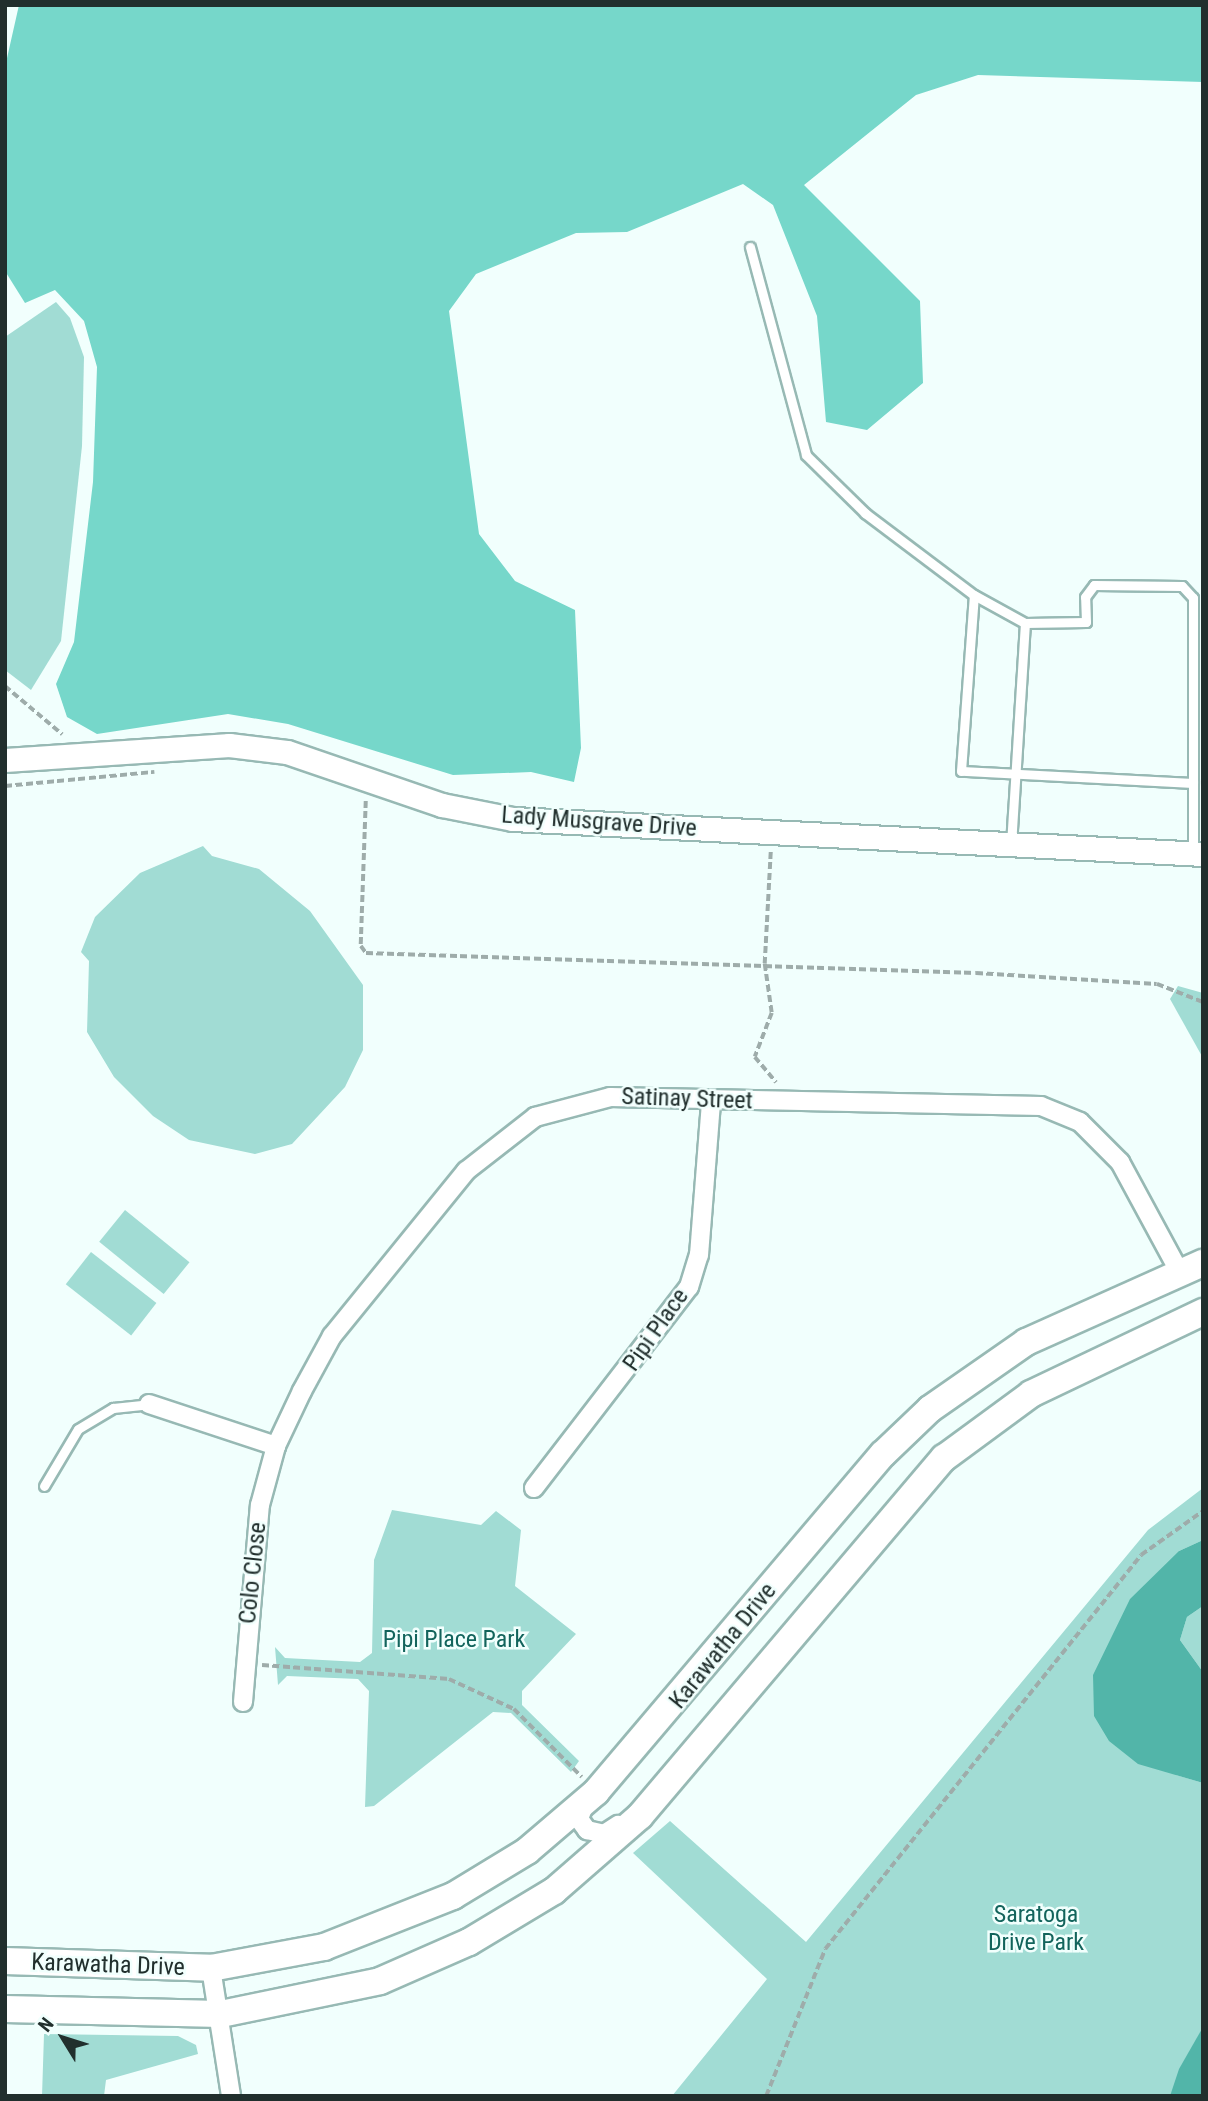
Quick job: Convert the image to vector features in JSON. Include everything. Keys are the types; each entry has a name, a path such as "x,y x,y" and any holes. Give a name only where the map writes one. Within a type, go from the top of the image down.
{"main road":[{"name":"Karawatha Drive","path":"5,1961 211,1968 375,1932 453,1896 527,1852 585,1792 905,1431 1026,1342 1191,1268"},
{"name":"Karawatha Drive","path":"5,2009 221,2014 380,1981 469,1942 599,1855 676,1774 944,1458 1031,1394 1203,1312"}],"street":[{"name":"Lady Musgrave Drive","path":"5,760 229,745 287,752 442,805 513,819 1011,847 1198,853"},
{"name":"Pipi Place","path":"534,1489 689,1287 699,1255 711,1101"},
{"name":"Satinay Street","path":"276,1447 332,1336 498,1140 574,1102 993,1102 1041,1106 1080,1122 1125,1171 1191,1268"},
{"path":"149,1404 276,1447"},
{"name":"Colo Close","path":"243,1702 261,1505 276,1447"},
{"path":"585,1792 582,1825 592,1833 609,1833 676,1774"},
{"name":"Karawatha Drive","path":"211,1968 221,2014"},
{"path":"221,2014 231,2096"}],"lane":[{"path":"750,247 806,455 865,513 974,595 1026,623 1086,622 1085,597 1094,585 1182,586 1192,598 1193,783 1198,853"},
{"path":"974,595 961,771 1015,776 1193,783"},
{"path":"1011,847 1026,623"},
{"path":"44,1486 78,1429 113,1408 149,1404"}],"path":[{"path":"6,687 6,693"},
{"path":"6,687 62,733"},
{"path":"5,786 164,768"},
{"path":"354,797 367,802 361,946 366,953 765,964 1157,984 1203,1002"},
{"path":"770,833 774,881 765,964 772,1013 755,1057 757,1068 777,1083 777,1102"},
{"path":"766,2096 825,1949 1141,1555 1203,1511"},
{"path":"245,1664 449,1679 514,1709 585,1792"}],"green space":[{"path":"56,302 70,318 84,357 82,446 61,641 31,690 5,670 5,337"},
{"path":"203,846 212,856 259,869 310,911 363,985 363,1050 345,1087 292,1144 255,1154 189,1140 153,1116 114,1077 87,1032 89,961 81,952 95,917 140,873"},
{"path":"1178,986 1203,993 1203,1058 1170,999"},
{"path":"125,1210 190,1262 164,1294 99,1242"},
{"path":"91,1252 156,1303 131,1335 66,1284"},
{"name":"Saratoga Drive Park","path":"1203,1488 1203,1540 1179,1551 1176,1775 1203,1783 1203,2027 1170,2096 672,2096 767,1979 633,1853 670,1821 806,1942 1148,1530"},
{"name":"Pipi Place Park","path":"392,1510 481,1525 496,1511 521,1530 515,1586 576,1634 522,1691 522,1705 579,1761 571,1772 511,1713 493,1712 374,1806 365,1807 369,1691 358,1679 287,1676 278,1685 275,1647 285,1658 360,1662 372,1653 374,1560"},
{"path":"1203,1606 1203,1672 1180,1640 1187,1617"},
{"path":"44,2034 178,2036 196,2045 198,2054 106,2080 104,2096 42,2096"}],"shaded area":[{"path":"19,5 1203,5 1203,82 978,75 916,95 804,185 920,301 923,383 867,430 826,422 817,316 773,205 743,184 627,232 576,233 476,274 449,311 479,534 515,581 575,610 581,748 574,782 531,772 453,775 288,724 228,714 97,734 67,717 56,684 74,642 93,482 97,367 84,321 55,290 25,303 5,271 5,67"},
{"path":"1203,1540 1203,1606 1187,1617 1180,1640 1203,1672 1203,1783 1138,1764 1109,1741 1094,1716 1093,1675 1130,1599 1179,1551"},
{"path":"1203,2027 1203,2096 1170,2096 1179,2069"}]}
